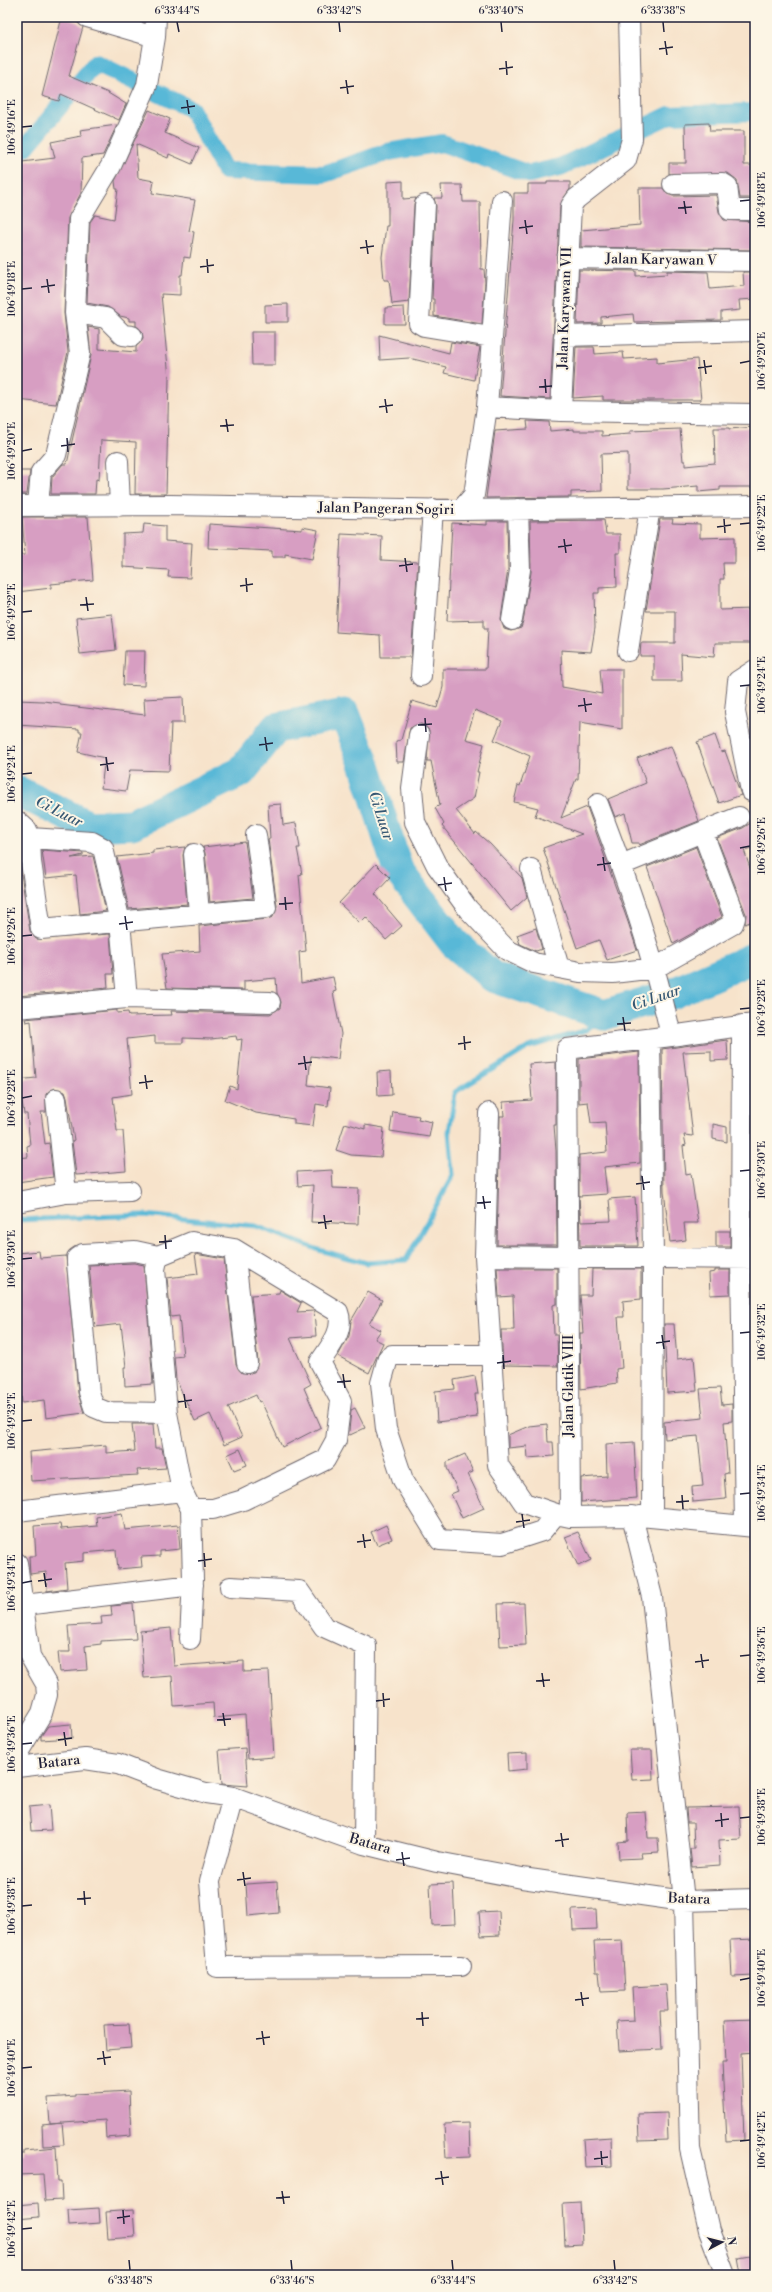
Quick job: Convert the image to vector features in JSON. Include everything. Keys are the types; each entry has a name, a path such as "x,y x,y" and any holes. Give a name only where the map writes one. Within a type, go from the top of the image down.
{"street":[{"path":"87,17 155,37"},
{"path":"38,505 41,472 56,455 80,353 75,313 79,219 111,166 126,129 147,85 155,37 156,17"},
{"name":"Jalan Karyawan VII","path":"561,411 567,258 571,206 576,199 626,160 632,139 629,17"},
{"path":"673,184 722,183 727,186 730,210 755,210"},
{"path":"461,510 474,495 487,407 502,201"},
{"path":"425,205 419,323 424,326 491,336"},
{"name":"Jalan Karyawan V","path":"567,258 755,260"},
{"path":"75,313 106,318 123,335 132,336"},
{"path":"564,336 755,331"},
{"path":"487,407 561,411 755,414"},
{"path":"118,461 120,506"},
{"name":"Jalan Pangeran Sogiri","path":"17,506 461,510 755,506"},
{"path":"628,651 650,507"},
{"path":"421,676 433,509"},
{"path":"512,620 520,570 518,509"},
{"path":"751,791 734,712 738,681 755,670"},
{"path":"419,735 412,788 414,822 437,866 468,909 507,950 534,963 580,972 613,973 655,970 731,925 736,920 703,833"},
{"path":"598,804 622,865 655,970 669,1028"},
{"path":"622,865 739,817"},
{"path":"17,821 27,830 30,838 31,862 41,929 199,913 266,908 256,836"},
{"path":"30,838 92,842 103,848 120,922 127,998"},
{"path":"194,854 199,913"},
{"path":"531,869 559,968"},
{"path":"17,1008 127,998 270,1002"},
{"path":"489,1113 485,1256 498,1465 524,1503 563,1515 632,1516 652,1518 750,1526 748,1024 669,1028 650,1039 653,1257 652,1518"},
{"name":"Jalan Glatik VIII","path":"563,1515 568,1256 567,1048 650,1039"},
{"path":"56,1099 66,1193"},
{"path":"17,1202 66,1193 130,1191"},
{"path":"167,1413 106,1412 94,1407 89,1392 77,1263 78,1258 83,1254 134,1251 158,1256 192,1242 234,1249 338,1312 341,1320 338,1332 320,1362 341,1401 336,1440 325,1460 242,1500 212,1510 191,1509"},
{"path":"234,1249 247,1363"},
{"path":"158,1256 155,1269 167,1413 182,1490 191,1509 193,1585 190,1639"},
{"path":"485,1256 653,1257 748,1260"},
{"path":"491,1355 392,1355 388,1358 381,1382 386,1429 402,1480 440,1540 502,1544 542,1531 563,1515"},
{"path":"17,1511 182,1490"},
{"path":"632,1516 652,1597 684,1901 690,2149 709,2231 726,2275"},
{"path":"17,1563 24,1605 24,1657 46,1684 47,1695 42,1713 17,1754"},
{"path":"24,1605 193,1585"},
{"path":"230,1587 298,1591 324,1627 366,1646 364,1844"},
{"name":"Batara","path":"17,1767 92,1760 118,1764 206,1793 233,1797 364,1844 437,1862 522,1878 684,1901 755,1899"},
{"path":"233,1797 210,1881 217,1967 461,1966"}],"building":[{"path":"62,17 77,22 83,27 69,76 108,93 126,104 119,120 61,94 59,101 42,96"},
{"path":"149,110 170,119 165,133 199,148 192,164 169,154 168,158 136,144 138,178 154,181 152,193 195,200 189,231 194,232 190,258 184,257 182,275 180,275 180,295 161,294 169,378 166,494 135,494 136,442 101,440 99,480 96,479 95,494 51,494 52,477 63,464 67,464 91,355 88,327 99,329 99,349 136,352 136,347 143,338 142,331 136,326 136,321 129,321 129,318 120,316 108,307 87,303 90,222 95,215 114,219 118,189 116,189 115,181"},
{"path":"709,123 710,131 744,131 744,165 755,165 755,198 740,198 737,180 728,173 669,174 669,163 686,163 685,124"},
{"path":"117,125 103,155 82,158 81,193 68,218 64,313 68,352 56,404 17,400 17,180 22,162 55,158 51,142 81,136 80,130"},
{"path":"403,181 403,199 416,198 414,204 409,302 392,304 389,280 384,280 382,257 386,226 388,226 388,182"},
{"path":"547,182 570,182 570,189 560,205 550,399 500,396 514,220 514,193 528,193 528,184 547,184"},
{"path":"441,185 462,185 463,202 480,202 481,269 484,269 485,282 482,324 434,316 434,299 432,299 436,206 434,198 442,198"},
{"path":"639,188 663,188 667,194 673,196 716,195 719,212 724,220 755,222 755,250 581,247 581,230 640,225"},
{"path":"579,270 636,271 636,276 667,274 667,271 708,272 710,289 744,286 743,272 755,272 755,299 739,300 740,310 721,312 721,320 634,322 633,314 601,317 601,323 577,324"},
{"path":"288,304 288,322 265,322 265,305"},
{"path":"404,307 405,324 385,324 385,308"},
{"path":"251,332 275,332 275,365 252,365"},
{"path":"379,335 449,353 451,342 480,347 474,380 444,373 446,367 409,358 380,360"},
{"path":"576,347 594,347 595,354 623,352 624,359 657,357 657,363 697,359 701,400 603,400 603,396 573,398"},
{"path":"527,421 549,422 550,431 574,429 574,431 602,431 602,436 630,434 630,431 680,429 683,461 685,461 685,466 715,463 714,428 729,429 755,427 755,487 720,487 720,490 698,492 698,486 663,489 628,489 628,453 601,454 602,491 571,492 571,497 486,498 495,431 528,429"},
{"path":"17,471 30,471 27,494 17,494"},
{"path":"22,517 88,517 93,580 51,584 51,588 17,592 17,555 25,555"},
{"path":"660,519 673,519 672,523 700,524 700,538 735,537 735,563 723,563 724,579 720,579 720,610 753,609 753,643 715,643 714,657 681,654 682,681 654,681 654,656 640,656 641,643 675,643 675,611 646,611"},
{"path":"604,520 606,534 620,534 620,553 616,553 617,587 599,588 599,593 594,593 595,628 591,652 561,650 562,687 602,694 600,669 622,669 622,729 580,722 578,779 576,779 561,818 587,807 628,922 637,950 607,960 599,940 577,948 543,848 582,834 535,816 538,808 514,802 518,785 520,786 530,756 494,740 502,721 475,710 466,739 484,744 477,772 479,772 474,798 456,810 475,834 476,832 490,844 522,878 527,897 511,911 442,826 444,824 435,808 440,805 431,761 427,761 429,730 421,724 410,728 404,762 397,762 396,741 401,740 412,701 437,708 443,687 443,669 486,669 488,628 484,628 484,620 447,621 452,523 487,525 487,521 507,521 508,569 501,619 504,629 511,631 521,628 523,622 531,572 530,521"},
{"path":"144,524 165,526 165,541 192,543 190,578 168,577 169,570 123,567 123,534 143,533"},
{"path":"209,524 302,530 302,527 318,530 312,559 285,554 285,557 272,557 272,551 208,548"},
{"path":"341,534 382,536 381,560 418,562 411,657 381,657 380,635 336,632"},
{"path":"112,614 116,650 80,654 76,618"},
{"path":"125,651 145,651 144,686 123,685"},
{"path":"183,697 184,723 171,723 169,771 130,770 126,791 101,788 105,758 78,752 82,732 79,732 79,729 17,725 17,700 43,701 60,703 60,705 145,715 144,699"},
{"path":"715,735 721,752 725,751 741,795 719,803 697,742"},
{"path":"671,746 699,821 639,845 639,843 632,843 625,813 615,817 608,799 646,783 637,758"},
{"path":"281,804 283,825 296,823 300,848 297,848 302,874 299,875 306,951 299,952 301,983 333,977 336,991 333,992 341,1034 338,1059 311,1056 308,1085 330,1088 328,1106 316,1104 313,1126 294,1124 294,1119 256,1113 225,1100 230,1086 237,1089 242,1039 237,1040 236,1036 211,1039 183,1038 183,1043 155,1043 155,1036 127,1039 132,1094 113,1097 117,1131 123,1131 126,1171 76,1175 72,1141 74,1140 67,1098 65,1092 55,1088 46,1094 46,1112 41,1112 45,1144 49,1143 53,1177 17,1182 17,1158 28,1157 27,1146 30,1145 27,1114 24,1114 21,1094 17,1094 17,1080 36,1078 31,1021 26,1022 25,1019 117,1010 117,1013 128,1012 129,1016 172,1015 171,1011 270,1014 280,1008 281,1002 277,993 276,978 244,981 244,990 167,988 162,954 200,951 199,926 267,919 273,917 277,906 268,839 270,839 268,805"},
{"path":"755,820 755,847 744,850 755,883 755,920 745,924 746,914 717,838 743,828"},
{"path":"245,842 253,898 210,902 205,853 203,847"},
{"path":"185,847 183,855 187,904 129,909 117,857 153,853 153,850"},
{"path":"696,847 722,917 673,944 647,867"},
{"path":"19,848 20,863 17,863 17,849"},
{"path":"42,850 83,853 83,855 71,858 93,856 106,911 80,914 76,875 46,878"},
{"path":"376,864 390,878 375,894 402,926 386,940 366,917 360,923 339,903"},
{"path":"17,874 21,874 30,931 36,939 110,934 113,974 107,974 108,988 17,996"},
{"path":"536,928 542,949 536,951 520,944 517,935"},
{"path":"727,1040 728,1060 711,1061 711,1051 683,1052 693,1136 684,1135 686,1145 683,1146 686,1175 691,1174 698,1223 684,1223 686,1240 670,1242 664,1191 662,1049"},
{"path":"639,1052 640,1163 604,1167 607,1194 579,1196 579,1155 607,1152 605,1122 591,1123 588,1102 579,1103 579,1059"},
{"path":"556,1062 556,1125 554,1125 556,1151 557,1245 497,1245 500,1116 504,1116 503,1102 532,1100 529,1064"},
{"path":"391,1071 392,1095 378,1096 377,1072"},
{"path":"393,1112 419,1116 418,1119 432,1122 429,1137 390,1131"},
{"path":"345,1123 365,1129 365,1125 384,1128 381,1157 351,1155 336,1150"},
{"path":"713,1124 727,1127 727,1142 713,1139"},
{"path":"332,1170 333,1188 359,1189 358,1224 311,1222 313,1185 298,1186 297,1172"},
{"path":"635,1197 638,1246 580,1246 579,1199 581,1222 611,1221 609,1199"},
{"path":"716,1231 730,1231 730,1247 716,1247"},
{"path":"39,1251 40,1258 66,1256 78,1393 84,1413 46,1418 44,1400 22,1403 17,1357 17,1253"},
{"path":"195,1254 224,1259 236,1364 242,1373 254,1372 258,1362 251,1295 279,1293 280,1290 301,1303 297,1312 314,1311 316,1336 290,1338 311,1384 304,1388 321,1427 282,1447 261,1401 259,1402 256,1395 228,1407 242,1437 224,1445 210,1414 195,1421 176,1379 174,1357 183,1356 179,1316 171,1317 167,1278 198,1274"},
{"path":"134,1263 144,1265 153,1384 125,1386 124,1367 126,1367 121,1324 95,1327 89,1265"},
{"path":"497,1268 557,1268 557,1304 553,1305 554,1335 557,1335 558,1366 503,1365 501,1330 514,1330 513,1296 499,1297"},
{"path":"592,1269 641,1269 641,1299 623,1301 624,1317 618,1317 622,1368 616,1369 617,1383 581,1389 580,1333 583,1333 580,1295 591,1295"},
{"path":"715,1270 730,1270 730,1294 710,1295 709,1273 715,1272"},
{"path":"368,1292 382,1300 369,1324 381,1330 375,1339 383,1343 369,1373 338,1356 349,1336 351,1321"},
{"path":"664,1324 674,1324 677,1359 694,1357 697,1391 667,1393"},
{"path":"475,1376 478,1394 475,1394 477,1417 437,1422 435,1391 455,1389 454,1380"},
{"path":"720,1388 722,1405 732,1404 732,1421 724,1422 728,1473 724,1474 726,1499 693,1502 692,1487 703,1486 698,1436 665,1439 664,1422 703,1418 700,1389"},
{"path":"355,1408 365,1428 350,1435 351,1410"},
{"path":"132,1424 153,1424 155,1448 162,1448 166,1468 137,1470 138,1475 31,1481 29,1452 106,1445 106,1453 135,1451"},
{"path":"547,1424 548,1442 553,1442 554,1456 528,1458 527,1446 508,1448 508,1435 529,1426"},
{"path":"634,1442 637,1498 581,1502 581,1478 607,1476 606,1444"},
{"path":"240,1449 247,1465 234,1470 227,1455"},
{"path":"465,1454 473,1472 468,1474 484,1508 462,1518 451,1494 458,1491 447,1468 447,1462"},
{"path":"122,1513 125,1530 178,1525 180,1549 160,1551 160,1556 141,1557 142,1567 118,1569 116,1550 84,1553 84,1561 65,1563 67,1588 47,1591 46,1572 30,1574 29,1556 36,1556 34,1526 60,1524 61,1529 97,1526 96,1517"},
{"path":"386,1525 392,1539 377,1545 371,1532"},
{"path":"578,1532 591,1560 578,1566 565,1537"},
{"path":"524,1603 526,1645 500,1646 498,1604"},
{"path":"133,1604 136,1639 101,1641 101,1644 85,1646 87,1670 60,1672 58,1652 70,1652 68,1626 102,1624 101,1617 112,1616 111,1606"},
{"path":"171,1628 174,1666 244,1661 244,1672 269,1671 274,1757 248,1759 245,1715 214,1718 213,1703 174,1706 172,1676 144,1678 140,1631"},
{"path":"71,1724 72,1738 41,1740 41,1736 48,1726"},
{"path":"245,1748 248,1786 222,1784 219,1750"},
{"path":"630,1750 652,1750 653,1779 632,1780"},
{"path":"527,1753 527,1769 508,1771 507,1754"},
{"path":"49,1805 51,1830 31,1831 29,1807"},
{"path":"739,1807 741,1839 719,1840 720,1865 692,1867 690,1849 694,1849 693,1823 687,1823 686,1808"},
{"path":"646,1812 648,1838 658,1838 659,1852 641,1853 642,1858 619,1859 618,1842 628,1841 627,1813"},
{"path":"277,1882 279,1913 248,1916 246,1884"},
{"path":"453,1883 455,1924 432,1925 430,1884"},
{"path":"596,1909 597,1929 573,1930 572,1910"},
{"path":"499,1911 500,1935 481,1936 479,1912"},
{"path":"755,1939 755,1976 732,1977 730,1940"},
{"path":"622,1940 625,1991 601,1992 599,1972 596,1972 594,1941"},
{"path":"666,1985 668,2011 660,2011 662,2049 619,2051 617,2021 634,2020 632,1987"},
{"path":"755,2019 755,2052 741,2053 744,2140 726,2141 722,2063 726,2063 724,2020"},
{"path":"129,2024 131,2048 106,2050 104,2025"},
{"path":"129,2091 131,2136 106,2138 105,2120 50,2124 48,2098 75,2096 75,2094"},
{"path":"667,2113 668,2140 639,2141 638,2114"},
{"path":"62,2123 64,2145 43,2146 42,2125"},
{"path":"469,2123 470,2157 446,2158 444,2124"},
{"path":"611,2137 612,2166 585,2167 583,2139"},
{"path":"56,2147 58,2181 61,2181 62,2200 45,2201 43,2174 17,2175 17,2154 24,2154 24,2150"},
{"path":"580,2202 582,2244 565,2245 563,2203"},
{"path":"38,2203 39,2217 17,2219 17,2205"},
{"path":"99,2208 100,2223 69,2225 68,2210"},
{"path":"133,2210 135,2237 108,2239 106,2212"},
{"path":"755,2255 755,2275 741,2275 738,2258"}],"waterway":[{"path":"17,149 25,148 96,63 191,109 225,171 324,174 388,152 442,143 529,174 560,167 670,115 755,112"},
{"name":"Ci Luar","path":"17,791 89,826 132,824 241,772 276,728 345,714 363,760 398,870 454,943 493,977 604,1015 671,994 755,957"},
{"path":"17,1220 144,1215 256,1226 319,1250 367,1263 406,1260 453,1175 449,1132 455,1092 529,1047 586,1030 604,1015"}]}
